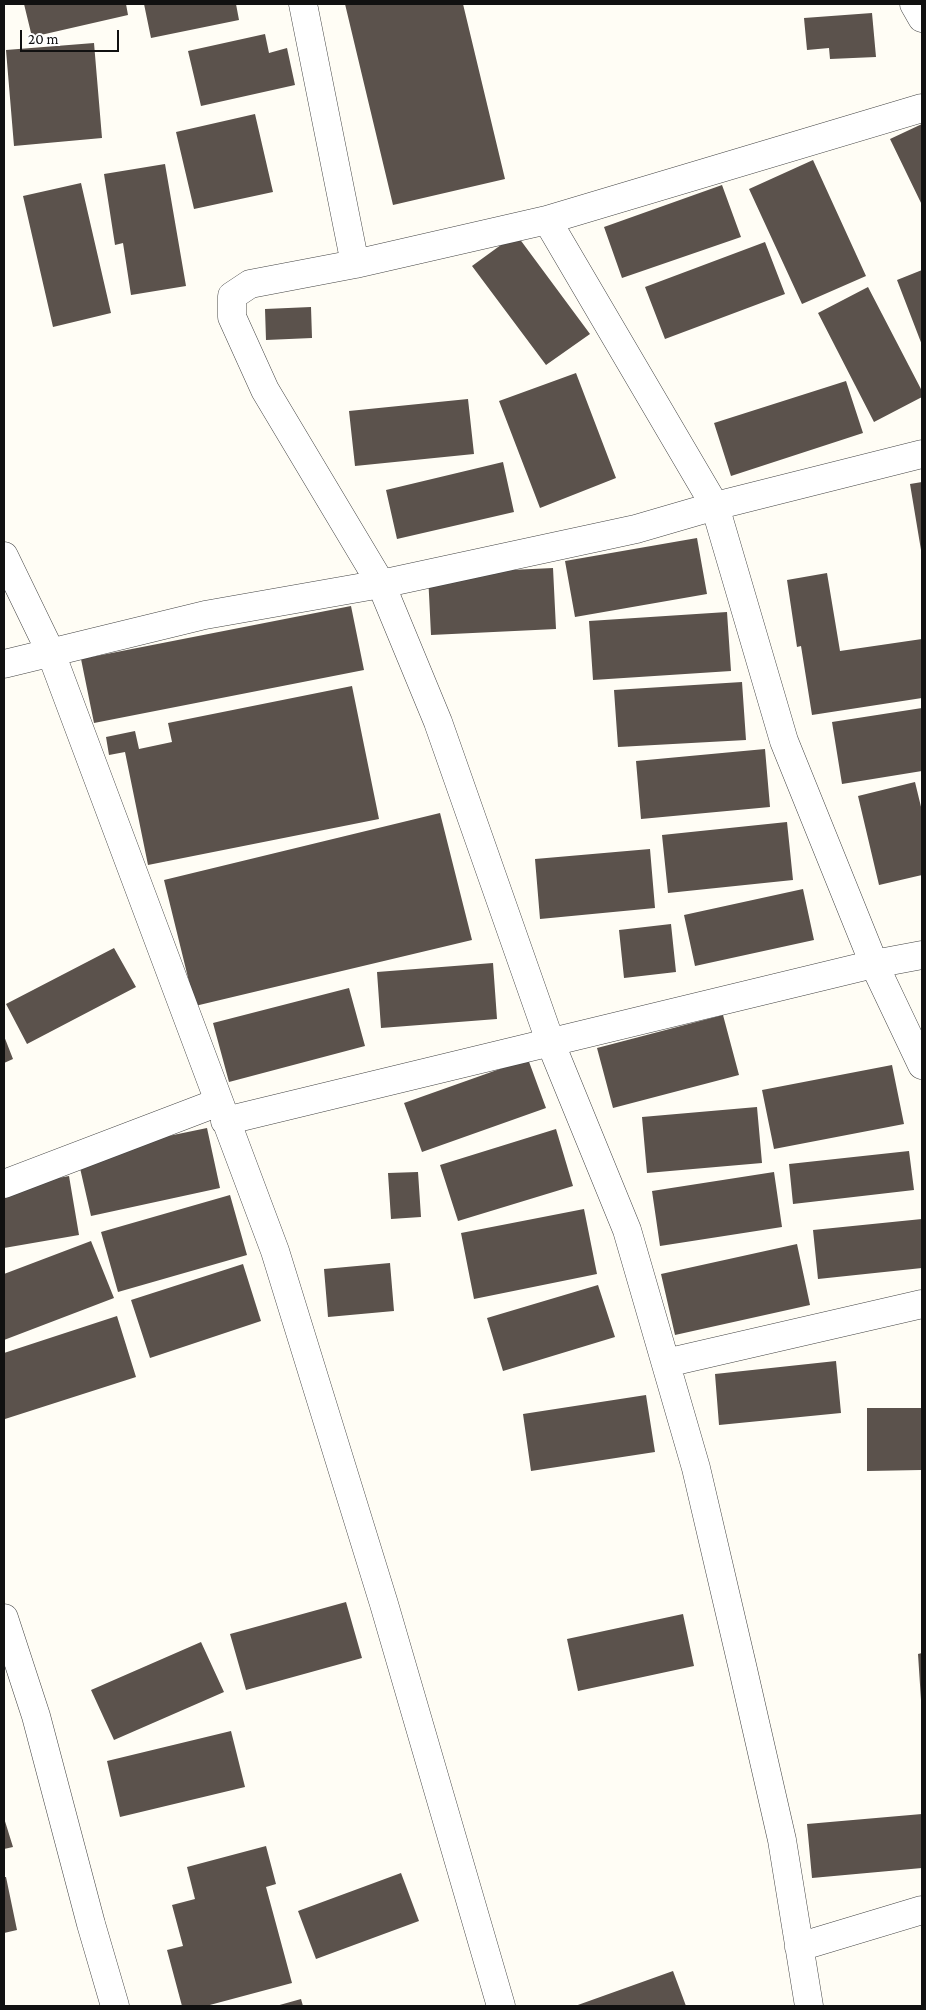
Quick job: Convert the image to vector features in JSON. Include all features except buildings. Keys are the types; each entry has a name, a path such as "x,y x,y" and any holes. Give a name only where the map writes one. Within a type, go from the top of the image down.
{"street":[{"path":"303,4 355,264"},
{"path":"914,4 922,18"},
{"path":"809,2006 782,1840 742,1664 696,1468 627,1230 551,1044 438,722 381,584 265,390 232,317 232,296 250,284 355,264 548,220 922,108"},
{"path":"548,220 715,506 784,741 874,964 922,1065"},
{"path":"4,664 205,615 381,584 636,530 715,506 922,454"},
{"path":"4,556 51,653 275,1251 384,1604 501,2006"},
{"path":"4,1184 222,1112 551,1044 874,964 922,955"},
{"path":"666,1363 922,1304"},
{"path":"4,1618 36,1716 91,1924 115,2006"},
{"path":"800,1947 922,1910"}]}
